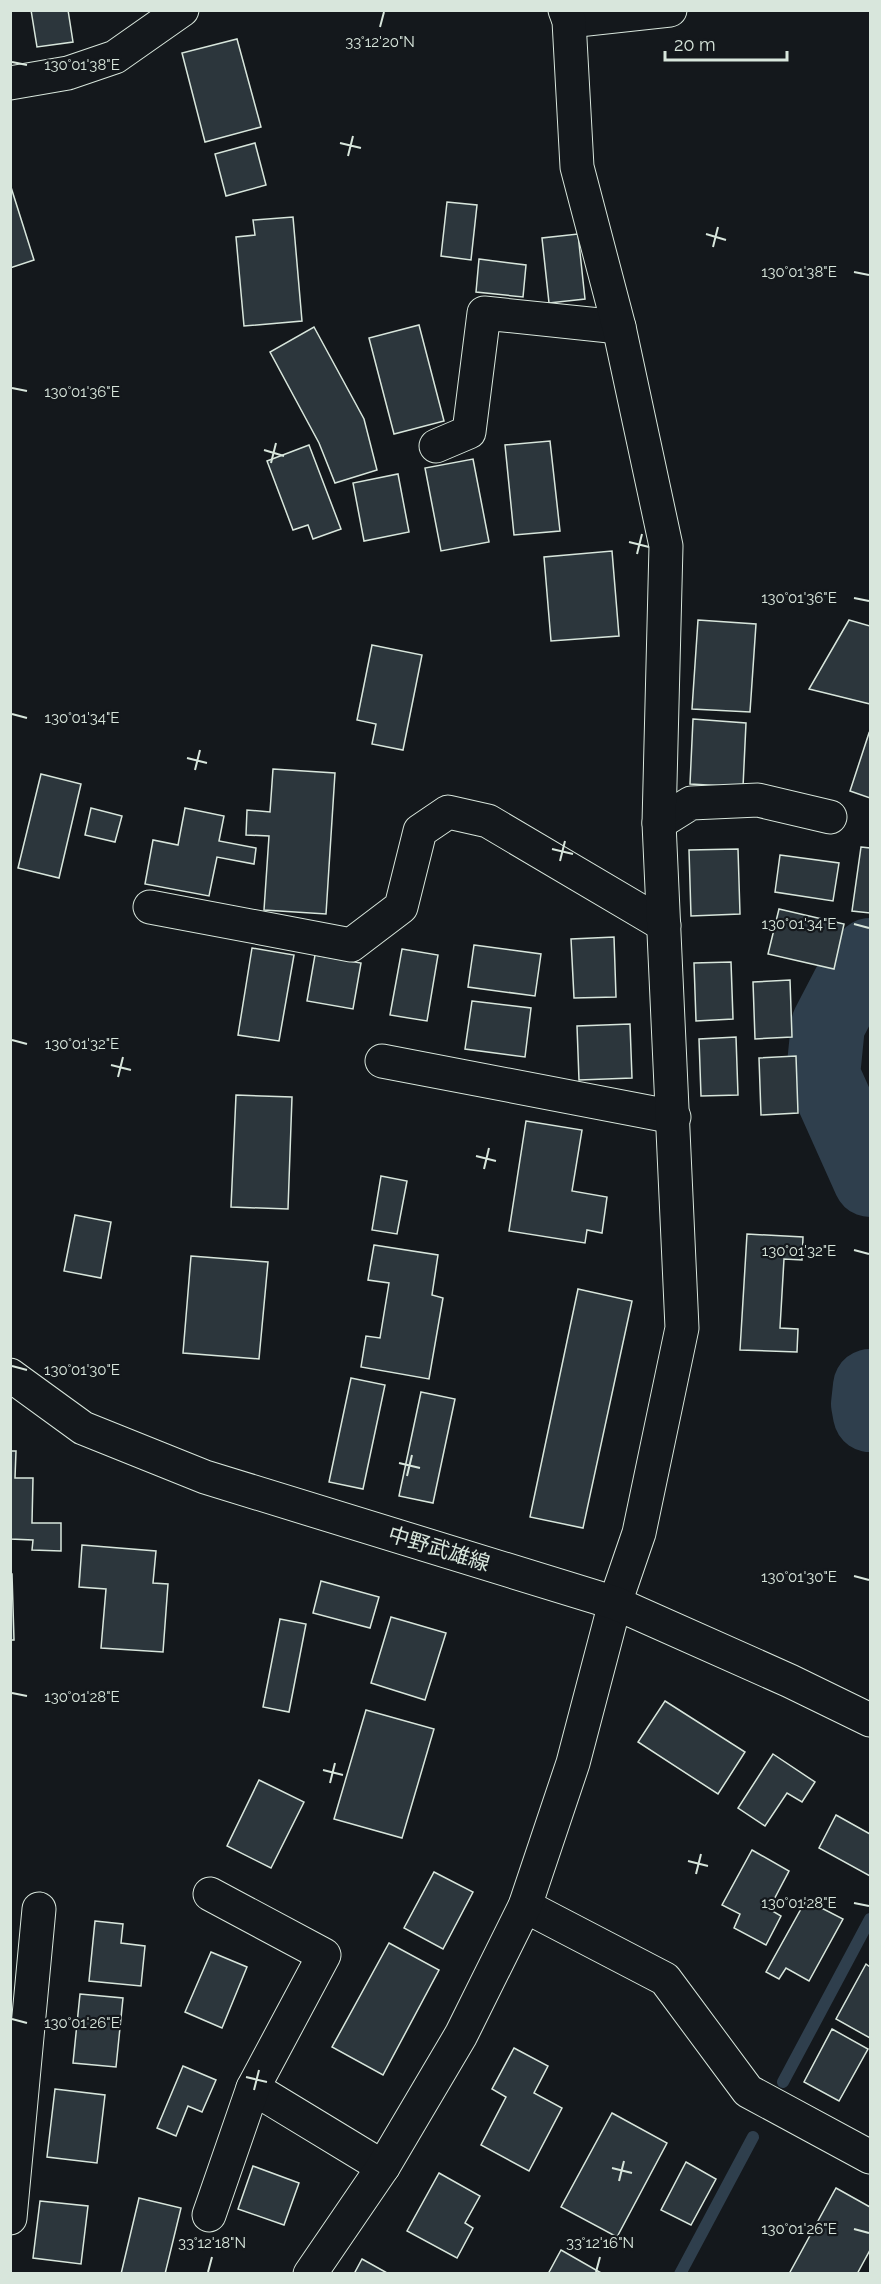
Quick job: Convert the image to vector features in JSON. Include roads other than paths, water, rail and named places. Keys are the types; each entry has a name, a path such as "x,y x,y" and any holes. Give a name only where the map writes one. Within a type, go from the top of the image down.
{"street":[{"path":"10,83 68,73 115,57 182,10"},
{"path":"310,2274 383,2167 461,2034 525,1905 573,1763 615,1603 639,1533 682,1328 659,823 666,546 619,327 577,167 567,16 670,10"},
{"path":"436,446 469,432 484,313 619,327"},
{"path":"659,823 691,803 758,800 830,817"},
{"path":"150,907 351,945 401,907 420,831 448,812 488,821 664,925"},
{"path":"382,1061 674,1117"},
{"name":"中野武雄線","path":"10,1375 83,1428 205,1477 615,1603 870,1720"},
{"path":"209,2215 254,2088 324,1955 210,1894"},
{"path":"525,1905 665,1979 748,2091 870,2157"},
{"path":"10,2218 39,1909"},
{"path":"254,2088 383,2167"}],"waterway":[{"path":"870,955 853,977 828,1025 823,1075 870,1180"},
{"path":"870,1386 868,1404 870,1415"},
{"path":"783,2082 870,1919"},
{"path":"680,2274 753,2137"}]}
